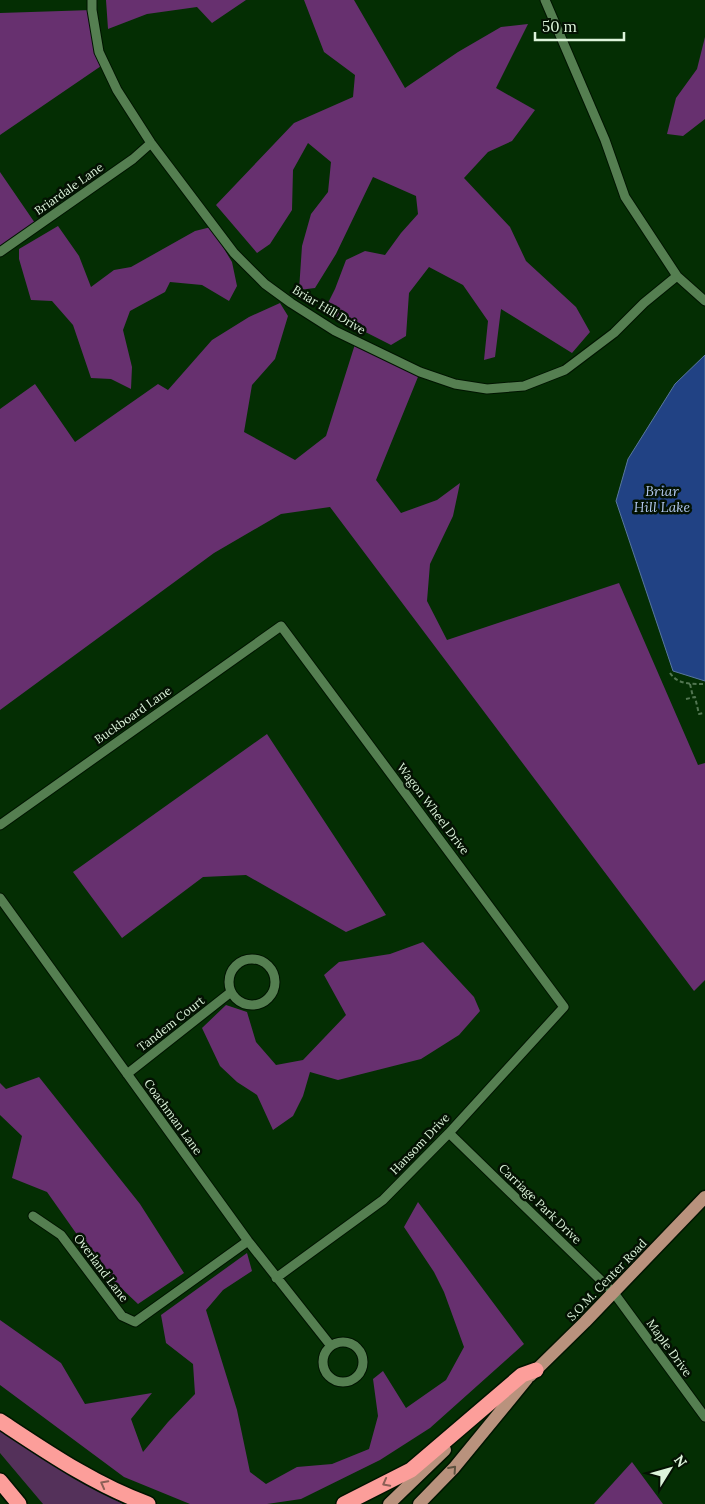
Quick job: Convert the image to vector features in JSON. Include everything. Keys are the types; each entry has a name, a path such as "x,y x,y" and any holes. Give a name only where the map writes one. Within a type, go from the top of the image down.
{"highway":[{"path":"344,1504 411,1470 522,1376 531,1375"},
{"path":"0,1421 58,1460 125,1496 148,1504"},
{"path":"0,1481 19,1504"}],"main road":[{"name":"S.O.M. Center Road","path":"389,1504 440,1454 531,1375 614,1293 705,1197"},
{"name":"S.O.M. Center Road","path":"419,1504 454,1468 531,1375"}],"street":[{"name":"Briar Hill Drive","path":"92,0 99,52 117,90 150,143 234,254 265,284 335,331 420,372 455,384 487,389 524,386 565,370 614,333 644,303 677,276"},
{"path":"545,0 605,140 626,197 677,276 705,301"},
{"name":"Briardale Lane","path":"0,252 133,159 150,143"},
{"name":"Buckboard Lane","path":"0,825 281,626"},
{"name":"Wagon Wheel Drive","path":"281,626 564,1007"},
{"name":"Coachman Lane","path":"0,898 248,1241 331,1346"},
{"path":"250,958 265,962 275,974 275,989 265,1002 258,1005 242,1003 231,992 229,985 232,970 243,960 250,958"},
{"name":"Tandem Court","path":"127,1074 231,992"},
{"name":"Hansom Drive","path":"276,1278 383,1200 449,1133 564,1007"},
{"name":"Carriage Park Drive","path":"449,1133 614,1293"},
{"name":"Overland Lane","path":"33,1216 61,1234 122,1316 135,1322 248,1241"},
{"name":"Maple Drive","path":"614,1293 705,1417"},
{"path":"344,1342 350,1343 360,1352 363,1364 361,1371 352,1380 339,1381 333,1379 325,1369 324,1356 331,1346 344,1342"}],"path":[{"path":"670,673 679,681 690,684 705,684"},
{"path":"690,684 699,714 704,713"},
{"path":"686,699 693,697"}],"shaded area":[{"path":"106,0 246,0 212,23 197,7 147,14 108,29"},
{"path":"304,0 354,0 405,88 458,52 501,27 528,24 496,88 535,110 512,141 488,152 464,178 510,227 526,261 576,307 590,332 572,353 501,309 495,357 484,360 488,321 463,285 429,267 409,293 406,336 391,345 324,311 346,260 365,251 385,255 418,214 416,196 373,177 336,254 315,288 299,290 302,246 311,214 328,192 331,162 308,143 293,170 292,210 270,244 257,253 216,205 294,123 353,97 355,75 324,52"},
{"path":"92,10 104,64 0,135 0,13"},
{"path":"705,37 705,119 683,136 667,134 676,98 697,69"},
{"path":"0,172 37,226 0,252"},
{"path":"58,226 79,256 91,287 114,270 131,267 195,231 211,227 232,262 237,286 229,301 202,285 170,282 165,292 130,311 123,330 132,367 131,389 111,379 91,378 73,325 52,301 31,300 19,259 19,249"},
{"path":"280,303 288,316 275,359 252,385 244,432 295,460 326,436 356,341 420,372 376,480 401,513 437,500 460,483 453,516 430,564 427,601 447,640 619,583 698,765 705,763 705,980 694,991 330,507 281,514 214,553 0,710 0,409 35,384 75,442 158,384 168,390 212,340 249,317"},
{"path":"267,734 386,915 346,932 246,875 203,877 122,938 73,872"},
{"path":"423,942 474,997 480,1011 459,1035 421,1059 338,1080 310,1072 303,1096 293,1116 273,1130 257,1095 237,1082 220,1066 202,1028 226,1005 247,1012 256,1042 276,1065 303,1060 346,1015 324,975 339,962 390,954"},
{"path":"39,1077 140,1204 184,1273 138,1304 102,1270 47,1192 12,1178 22,1136 0,1115 0,1083 6,1089"},
{"path":"418,1202 524,1344 430,1428 380,1460 301,1499 267,1504 190,1504 124,1477 0,1385 0,1320 61,1363 85,1404 152,1393 131,1419 143,1452 195,1394 193,1364 166,1343 161,1315 247,1253 252,1271 223,1290 206,1310 237,1410 250,1472 266,1484 297,1467 332,1464 369,1449 378,1416 373,1379 383,1371 406,1408 446,1380 464,1347 444,1292 434,1272 404,1227"},
{"path":"0,1428 43,1459 123,1504 43,1504 0,1453"},
{"path":"632,1462 663,1504 594,1504"}],"water":[{"name":"Briar Hill Lake","path":"705,355 705,681 673,671 616,501 628,459 675,384"}]}
